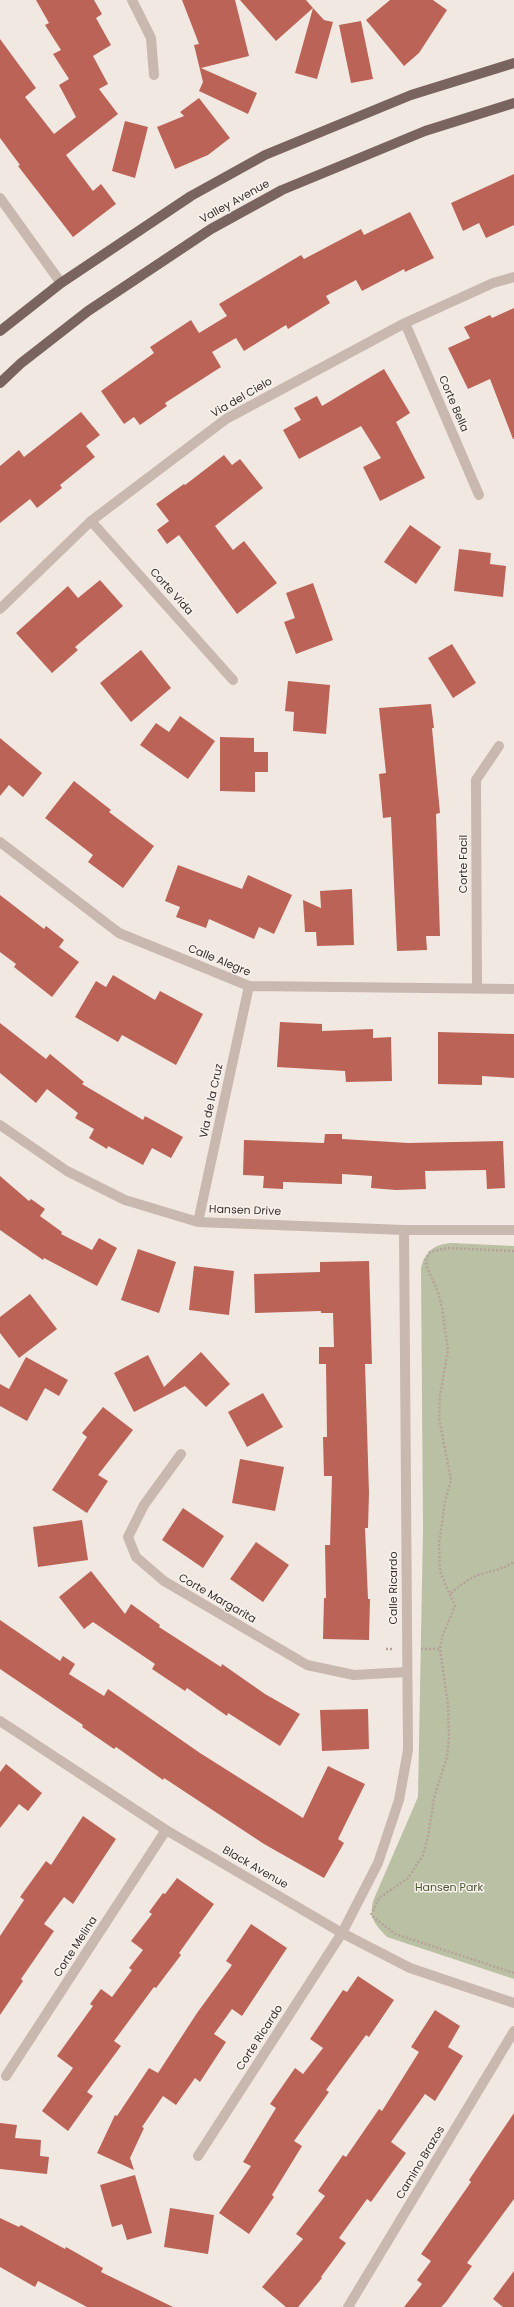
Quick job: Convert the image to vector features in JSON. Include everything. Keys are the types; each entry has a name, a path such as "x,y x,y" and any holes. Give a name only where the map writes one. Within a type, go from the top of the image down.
{"main road":[{"path":"0,331 61,283 191,196 265,155 411,95 514,63"},
{"name":"Valley Avenue","path":"0,383 20,364 88,311 211,229 282,190 425,131 514,103"}],"street":[{"path":"132,0 151,38 154,75"},
{"path":"0,198 61,283"},
{"name":"Via del Cielo","path":"0,609 91,521 226,419 405,323 493,283 514,277"},
{"name":"Corte Bella","path":"405,323 479,495"},
{"name":"Corte Vida","path":"91,521 233,680"},
{"name":"Corte Facil","path":"477,988 476,780 499,746"},
{"name":"Calle Alegre","path":"0,842 119,933 249,986 514,988"},
{"name":"Via de la Cruz","path":"198,1222 249,986"},
{"name":"Hansen Drive","path":"0,1125 67,1171 124,1200 198,1222 404,1230 514,1230"},
{"name":"Calle Ricardo","path":"342,1932 378,1863 399,1800 408,1750 404,1230"},
{"name":"Corte Margarita","path":"181,1454 144,1505 128,1537 136,1557 164,1582 307,1665 354,1675 407,1672"},
{"name":"Black Avenue","path":"0,1722 166,1830 342,1932 410,1968 514,2003"},
{"name":"Corte Melina","path":"6,2076 166,1830"},
{"name":"Corte Ricardo","path":"198,2156 342,1932"},
{"name":"Camino Brazos","path":"348,2307 514,2031"}],"path":[{"path":"514,1251 448,1248 430,1252 426,1260 430,1276 438,1292 447,1335 448,1350 440,1396 439,1418 451,1480 445,1502 439,1544 440,1572 451,1593 455,1606 442,1637 440,1649 448,1705 449,1738 447,1757 434,1798 428,1836 423,1855 408,1878 379,1898 371,1915 395,1934 514,1973"},
{"path":"451,1593 478,1575 492,1573 514,1562"}],"green space":[{"name":"Hansen Park","path":"452,1243 514,1246 514,1979 387,1937 376,1925 372,1912 373,1901 418,1797 423,1529 421,1268 428,1253 436,1247"}],"building":[{"path":"36,0 94,0 102,14 96,18 111,45 93,56 108,84 99,89 118,114 66,155 93,191 101,184 116,204 73,237 18,166 20,165 0,138 0,39 36,88 25,97 54,134 76,117 59,85 69,79 53,54 61,50 45,25 49,23"},
{"path":"182,0 235,0 249,56 201,68 257,93 248,114 199,91 203,82 194,45 199,44"},
{"path":"240,0 306,0 313,8 276,41"},
{"path":"390,0 433,0 447,10 419,53 404,66 366,20"},
{"path":"313,8 324,20 333,22 317,79 295,73"},
{"path":"361,21 373,79 351,83 339,25"},
{"path":"199,98 230,138 208,155 175,169 157,127 184,116 180,112"},
{"path":"125,121 148,127 135,178 112,171"},
{"path":"514,174 514,225 486,238 479,223 463,231 451,203"},
{"path":"410,212 434,258 405,272 404,269 362,291 356,280 326,296 330,303 288,329 286,325 244,351 236,338 212,352 221,367 165,403 167,406 140,425 134,417 124,424 101,391 154,353 150,347 191,320 199,333 227,316 219,304 301,255 304,259 361,229 364,235"},
{"path":"514,308 513,439 490,379 468,389 448,348 470,338 464,327 490,315 492,318"},
{"path":"384,369 410,413 396,422 425,478 380,501 363,467 381,458 361,426 299,459 283,430 301,420 294,408 317,396 322,406"},
{"path":"81,412 100,435 86,446 95,457 60,485 62,488 37,508 30,499 0,523 0,466 19,450 24,457"},
{"path":"224,455 232,465 240,459 263,488 215,526 233,550 244,541 277,583 237,614 179,535 167,544 157,530 169,521 156,504 184,484 185,485"},
{"path":"410,525 441,547 416,584 384,562"},
{"path":"459,549 491,553 490,564 506,566 503,597 454,591"},
{"path":"100,580 123,606 75,647 78,650 52,673 16,633 68,586 78,598"},
{"path":"313,583 333,640 296,654 284,622 295,618 286,593"},
{"path":"452,644 476,683 453,698 428,658"},
{"path":"141,650 171,688 131,722 100,683"},
{"path":"288,681 330,685 326,734 293,731 294,712 285,711"},
{"path":"431,704 440,813 436,814 440,936 426,936 427,950 397,951 391,817 383,818 379,774 386,773 379,708"},
{"path":"180,716 215,741 188,779 140,745 156,723 169,732"},
{"path":"220,737 254,738 254,752 268,752 268,772 255,772 255,792 220,791"},
{"path":"0,738 42,773 23,797 9,785 0,796"},
{"path":"74,781 111,810 109,812 154,846 123,888 88,862 93,855 45,818"},
{"path":"178,865 242,889 248,875 292,895 274,934 259,927 254,939 209,919 206,928 176,917 180,907 165,901"},
{"path":"352,889 354,945 317,946 316,932 305,932 303,900 321,908 320,891"},
{"path":"0,895 44,929 46,926 64,940 59,947 79,962 52,997 14,967 16,964 0,952"},
{"path":"113,975 155,1000 160,991 203,1014 176,1065 122,1035 118,1042 75,1017 96,981 106,987"},
{"path":"280,1022 322,1024 322,1031 373,1029 373,1038 391,1037 392,1081 346,1082 345,1071 277,1067"},
{"path":"0,1023 46,1059 50,1054 84,1082 82,1084 143,1120 145,1116 183,1137 171,1158 152,1148 143,1165 108,1146 107,1149 89,1138 94,1129 75,1118 78,1113 47,1089 36,1103 0,1073"},
{"path":"438,1032 514,1034 514,1078 482,1076 482,1085 438,1084"},
{"path":"325,1134 342,1134 342,1139 408,1143 503,1141 505,1188 487,1189 486,1170 425,1171 426,1189 396,1190 371,1188 372,1176 342,1174 342,1184 283,1182 283,1189 263,1188 264,1176 243,1175 244,1140 324,1143"},
{"path":"0,1176 29,1201 31,1199 45,1209 40,1216 62,1232 61,1234 92,1250 99,1238 117,1248 97,1286 44,1258 43,1260 0,1230"},
{"path":"138,1249 176,1262 159,1313 121,1300"},
{"path":"369,1261 372,1364 365,1364 369,1493 368,1528 365,1528 368,1599 370,1599 369,1640 323,1639 324,1598 326,1598 325,1545 330,1545 332,1476 324,1476 323,1437 327,1437 326,1364 319,1364 319,1347 334,1347 333,1313 321,1313 321,1311 255,1313 254,1274 320,1272 320,1262"},
{"path":"194,1266 234,1271 229,1315 189,1310"},
{"path":"30,1294 57,1329 19,1358 0,1333 0,1317"},
{"path":"201,1352 230,1384 206,1407 185,1386 134,1412 114,1373 148,1355 164,1387"},
{"path":"26,1357 68,1380 59,1396 45,1388 27,1421 0,1406 0,1384 9,1389"},
{"path":"263,1393 283,1427 247,1447 228,1412"},
{"path":"103,1407 133,1430 98,1475 108,1481 87,1513 52,1490 87,1437 82,1433"},
{"path":"240,1459 284,1467 275,1511 232,1503"},
{"path":"183,1508 224,1536 203,1568 162,1540"},
{"path":"82,1520 88,1560 38,1567 33,1527"},
{"path":"256,1542 289,1565 263,1602 230,1579"},
{"path":"91,1571 125,1614 131,1604 160,1625 159,1627 221,1667 222,1664 265,1694 300,1714 280,1746 228,1713 227,1716 187,1688 185,1691 152,1669 155,1664 93,1622 84,1629 59,1597"},
{"path":"0,1620 60,1661 63,1656 75,1664 69,1674 104,1696 108,1689 200,1753 303,1818 328,1766 365,1784 338,1839 344,1843 324,1878 264,1844 164,1778 163,1780 116,1747 114,1749 82,1727 83,1725 0,1669"},
{"path":"368,1709 369,1749 322,1751 320,1710"},
{"path":"6,1764 42,1793 28,1811 19,1804 0,1828 0,1772"},
{"path":"83,1816 116,1839 73,1904 64,1897 44,1924 54,1931 21,1979 23,1981 0,2015 0,1936 24,1900 20,1897 46,1861 51,1865"},
{"path":"177,1878 214,1904 179,1953 181,1955 156,1988 154,1987 114,2041 121,2046 87,2092 93,2096 68,2131 42,2111 73,2068 57,2056 93,2006 90,2004 101,1989 112,1997 132,1970 129,1968 143,1950 131,1941 152,1914 149,1912 163,1893 165,1894"},
{"path":"251,1924 287,1948 242,2016 232,2009 214,2034 226,2042 200,2082 195,2078 176,2105 163,2096 142,2127 144,2128 130,2158 134,2170 97,2153 115,2115 117,2116 149,2068 158,2073 197,2013 232,1965 226,1961"},
{"path":"358,1976 394,2000 369,2037 366,2035 326,2090 329,2092 294,2141 302,2146 272,2195 274,2197 249,2234 219,2213 251,2166 243,2162 276,2108 270,2104 295,2068 303,2074 323,2048 310,2039 343,1990 347,1992"},
{"path":"435,2010 460,2026 448,2047 463,2056 435,2101 425,2094 391,2142 406,2153 371,2202 367,2199 339,2238 346,2243 321,2277 322,2278 298,2307 286,2307 262,2287 303,2239 296,2234 325,2196 318,2191 343,2155 346,2157 379,2109 382,2111 419,2052 411,2047"},
{"path":"514,2113 514,2199 467,2263 472,2266 441,2307 404,2307 422,2284 417,2280 431,2261 421,2254 471,2182 469,2180"},
{"path":"0,2123 17,2125 15,2138 41,2140 40,2156 49,2157 47,2174 0,2169"},
{"path":"135,2175 152,2233 127,2240 122,2224 112,2227 100,2185"},
{"path":"170,2208 214,2215 208,2254 164,2247"},
{"path":"0,2218 19,2227 21,2225 65,2249 66,2247 103,2268 101,2272 173,2307 87,2307 38,2281 35,2287 0,2267"},
{"path":"514,2271 514,2307 503,2307 493,2299"}]}
